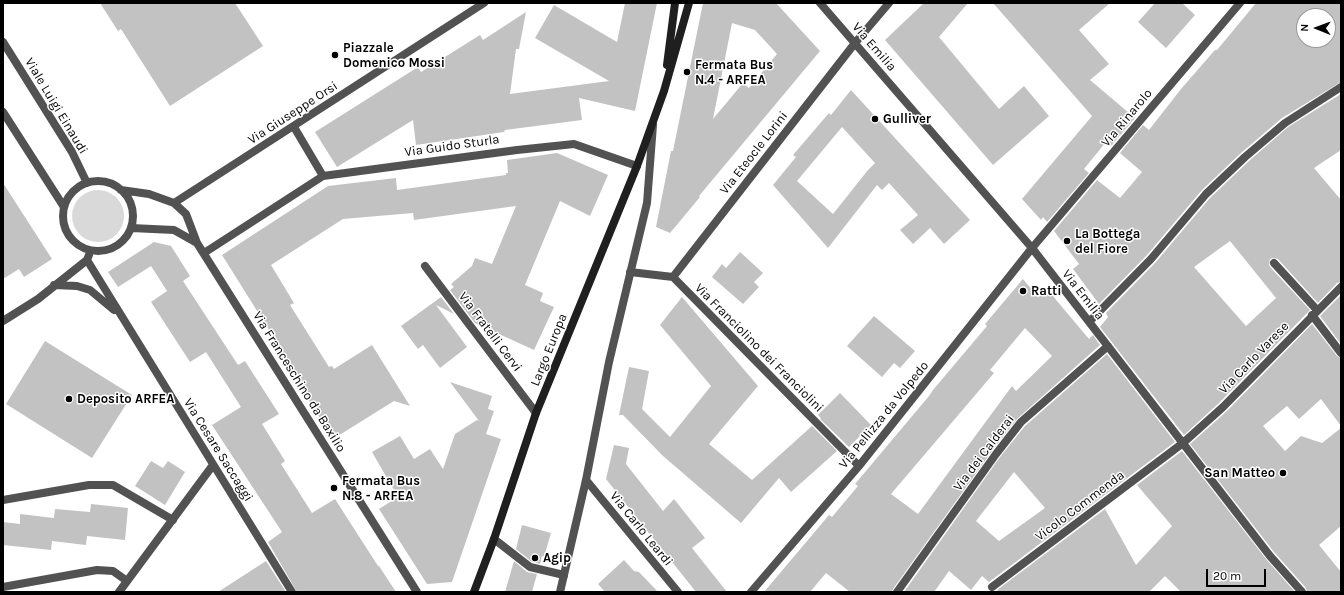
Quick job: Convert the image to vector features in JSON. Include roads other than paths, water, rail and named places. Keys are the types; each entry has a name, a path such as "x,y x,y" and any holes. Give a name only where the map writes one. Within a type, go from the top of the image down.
{"street":[{"name":"Via Giuseppe Orsi","path":"174,204 484,3"},
{"name":"Largo Europa","path":"664,91 675,3"},
{"name":"Largo Europa","path":"474,592 494,539 536,413 637,166 654,120 664,91 689,3"},
{"name":"Via Emilia","path":"820,3 1032,248 1270,556 1302,592"},
{"name":"Via Eteocle Lorini","path":"672,278 855,43 889,3"},
{"name":"Via Rinarolo","path":"1032,248 1240,3"},
{"name":"Viale Luigi Einaudi","path":"3,42 72,152 87,183"},
{"path":"1089,322 1151,259 1206,194 1245,157 1285,123 1341,87"},
{"path":"3,112 64,207"},
{"name":"Largo Europa","path":"560,592 586,480 609,362 646,203 654,120"},
{"path":"204,253 323,176 294,127"},
{"name":"Via Guido Sturla","path":"323,176 517,150 574,144 637,166"},
{"path":"93,182 105,182 121,190 128,198 132,208 133,218 131,228 122,242 115,247 104,251 91,251 76,244 69,236 63,217 64,207 72,192 87,183 93,182"},
{"path":"121,190 149,194 174,204 186,214 197,243"},
{"name":"Via Franceschino da Baxilio","path":"131,228 174,230 197,243 417,592"},
{"name":"Via Pellizza da Volpedo","path":"751,592 859,466 1032,248"},
{"path":"3,321 38,299 87,260 91,251"},
{"name":"Via Cesare Saccaggi","path":"87,260 120,316 292,592"},
{"path":"1274,263 1315,312 1341,353"},
{"name":"Via Fratelli Cervi","path":"425,266 536,413"},
{"path":"630,272 672,278"},
{"name":"Via Franciolino dei Franciolini","path":"672,278 754,358 859,466"},
{"path":"54,285 77,286 90,290 120,316"},
{"name":"Via Carlo Varese","path":"1183,443 1223,407 1341,287"},
{"name":"Via dei Calderai","path":"897,592 996,454 1021,422 1108,346"},
{"name":"Vicolo Commenda","path":"992,587 1183,443"},
{"path":"119,592 213,465"},
{"name":"Via Carlo Leardi","path":"586,480 678,592"},
{"path":"3,500 88,486 113,485 172,520"},
{"path":"494,539 530,567 564,575"},
{"path":"3,587 97,570 113,571 127,581"}],"place":[{"name":"Piazzale Domenico Mossi","path":"335,55"},
{"name":"Fermata Bus N.4 - ARFEA","path":"687,72"},
{"name":"Gulliver","path":"875,119"},
{"name":"La Bottega del Fiore","path":"1067,241"},
{"name":"Ratti","path":"1023,291"},
{"name":"Deposito ARFEA","path":"69,399"},
{"name":"San Matteo","path":"1283,473"},
{"name":"Fermata Bus N.8 - ARFEA","path":"334,488"},
{"name":"Agip","path":"535,558"}]}
